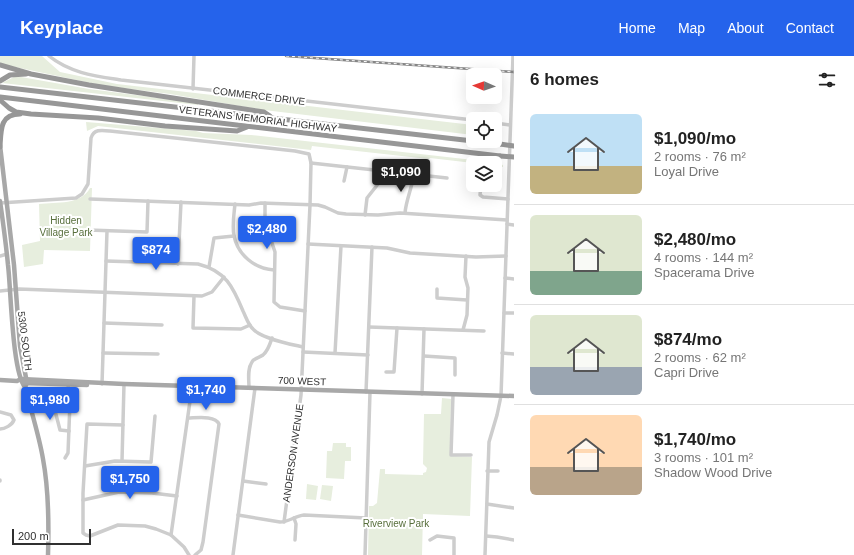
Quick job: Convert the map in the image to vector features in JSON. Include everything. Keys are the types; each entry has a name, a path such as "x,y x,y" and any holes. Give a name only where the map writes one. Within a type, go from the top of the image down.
{"highway":[{"path":"0,64 31,74 89,85 264,112 273,117"},
{"path":"0,81 10,75 31,74"},
{"name":"VETERANS MEMORIAL HIGHWAY","path":"0,87 466,140"},
{"name":"VETERANS MEMORIAL HIGHWAY","path":"0,97 514,158"},
{"path":"0,100 8,108 16,112 31,114"},
{"path":"0,146 1,126 7,116 14,114 98,118 165,126 237,131 249,127"},
{"name":"VETERANS MEMORIAL HIGHWAY","path":"502,144 514,146"}],"main road":[{"name":"5300 SOUTH","path":"0,146 7,203 13,290"},
{"name":"5300 SOUTH","path":"0,203 13,290 23,382 41,446 48,495 48,555"},
{"path":"0,380 23,382"},
{"name":"700 WEST","path":"23,382 73,381 102,384 514,396"},
{"name":"700 WEST","path":"23,382 68,385 89,385 90,383"}],"street":[{"name":"COMMERCE DRIVE","path":"49,56 66,67 85,74 121,80 466,119"},
{"path":"193,88 194,56"},
{"path":"485,555 489,442 497,415 500,396 510,125 513,105 513,56"},
{"path":"502,124 510,125"},
{"path":"0,203 76,198 82,194 88,184 91,138 94,132 98,130 300,152 309,154 311,163 447,178"},
{"name":"ANDERSON AVENUE","path":"284,522 301,390 311,163"},
{"path":"344,181 347,167"},
{"path":"365,215 366,201 368,196 378,184 381,171"},
{"path":"405,213 406,201 412,186 414,174"},
{"path":"480,192 480,195 483,197 508,199"},
{"path":"90,199 252,205 265,203 310,205 325,207 342,214 382,215 405,213 507,222 514,225"},
{"path":"88,230 147,232 148,201"},
{"path":"178,264 181,202"},
{"path":"265,203 265,231 274,248 274,302 280,307 305,312"},
{"path":"234,204 234,236 240,251 248,260 261,268 274,270"},
{"path":"102,384 107,231"},
{"path":"209,267 214,238 234,236"},
{"path":"308,244 387,248 410,253 466,256 506,256"},
{"path":"335,353 341,246"},
{"path":"365,555 368,355 372,247"},
{"path":"0,256 7,254"},
{"path":"463,330 466,315 468,285 465,275 466,256"},
{"path":"106,261 198,264 209,267 224,277 234,290 250,326 260,334 303,347"},
{"path":"0,291 105,292 202,296 210,293 224,277"},
{"path":"505,278 514,279"},
{"path":"437,289 437,298 467,300"},
{"path":"194,296 193,328 241,329 250,326"},
{"path":"504,313 514,313"},
{"path":"104,323 162,325"},
{"path":"369,327 484,331"},
{"path":"386,372 394,372 397,328"},
{"path":"422,394 424,328"},
{"path":"249,388 251,363 254,359 266,352 272,338"},
{"path":"303,352 368,355"},
{"path":"103,353 158,354"},
{"path":"502,353 514,354"},
{"path":"424,356 455,358 455,375"},
{"path":"122,461 124,384"},
{"path":"65,458 68,453 69,431 68,385"},
{"path":"171,535 192,387"},
{"path":"233,555 255,388"},
{"path":"52,391 52,399 60,430 69,431"},
{"path":"453,395 451,455 471,456"},
{"path":"52,399 69,400"},
{"path":"0,412 11,415 14,420 11,424 0,429"},
{"path":"85,466 122,461 151,462 155,416"},
{"path":"188,418 214,419 218,421 219,424 203,542 200,550 195,555"},
{"path":"123,425 87,424 82,531 84,535 88,536 120,525 151,527 171,535 184,547 189,555"},
{"path":"487,471 498,471"},
{"path":"243,480 266,484"},
{"path":"83,500 119,492 152,493 177,496"},
{"path":"487,504 514,508"},
{"path":"238,514 284,522 304,515 366,518"},
{"path":"294,518 296,524 295,540"},
{"path":"430,540 437,536 450,536 454,538 454,555"},
{"path":"486,536 514,540"}],"green space":[{"path":"0,56 42,56 60,72 117,84 466,124 466,134 264,110 170,94 100,85 0,63"},
{"path":"14,77 89,89 198,103 198,105 2,83"},
{"path":"86,122 196,131 203,133 251,135 466,159 466,162 312,146 311,150 98,126 87,131"},
{"name":"Hidden Village Park","path":"90,188 92,188 90,251 44,250 43,264 24,267 22,245 40,241 39,204 61,203 75,200 86,193"},
{"name":"Riverview Park","path":"442,398 451,399 450,456 472,457 470,516 423,514 422,555 368,555 369,506 373,506 377,503 380,469 385,469 385,474 423,475 423,473 426,472 427,468 423,464 424,414 441,414"},
{"path":"333,443 346,443 346,447 351,447 351,461 345,461 344,479 326,478 327,451 332,451"},
{"path":"307,484 318,486 316,500 306,499"},
{"path":"322,485 333,486 331,501 320,499"}],"railway":[{"path":"286,56 514,72"}]}
